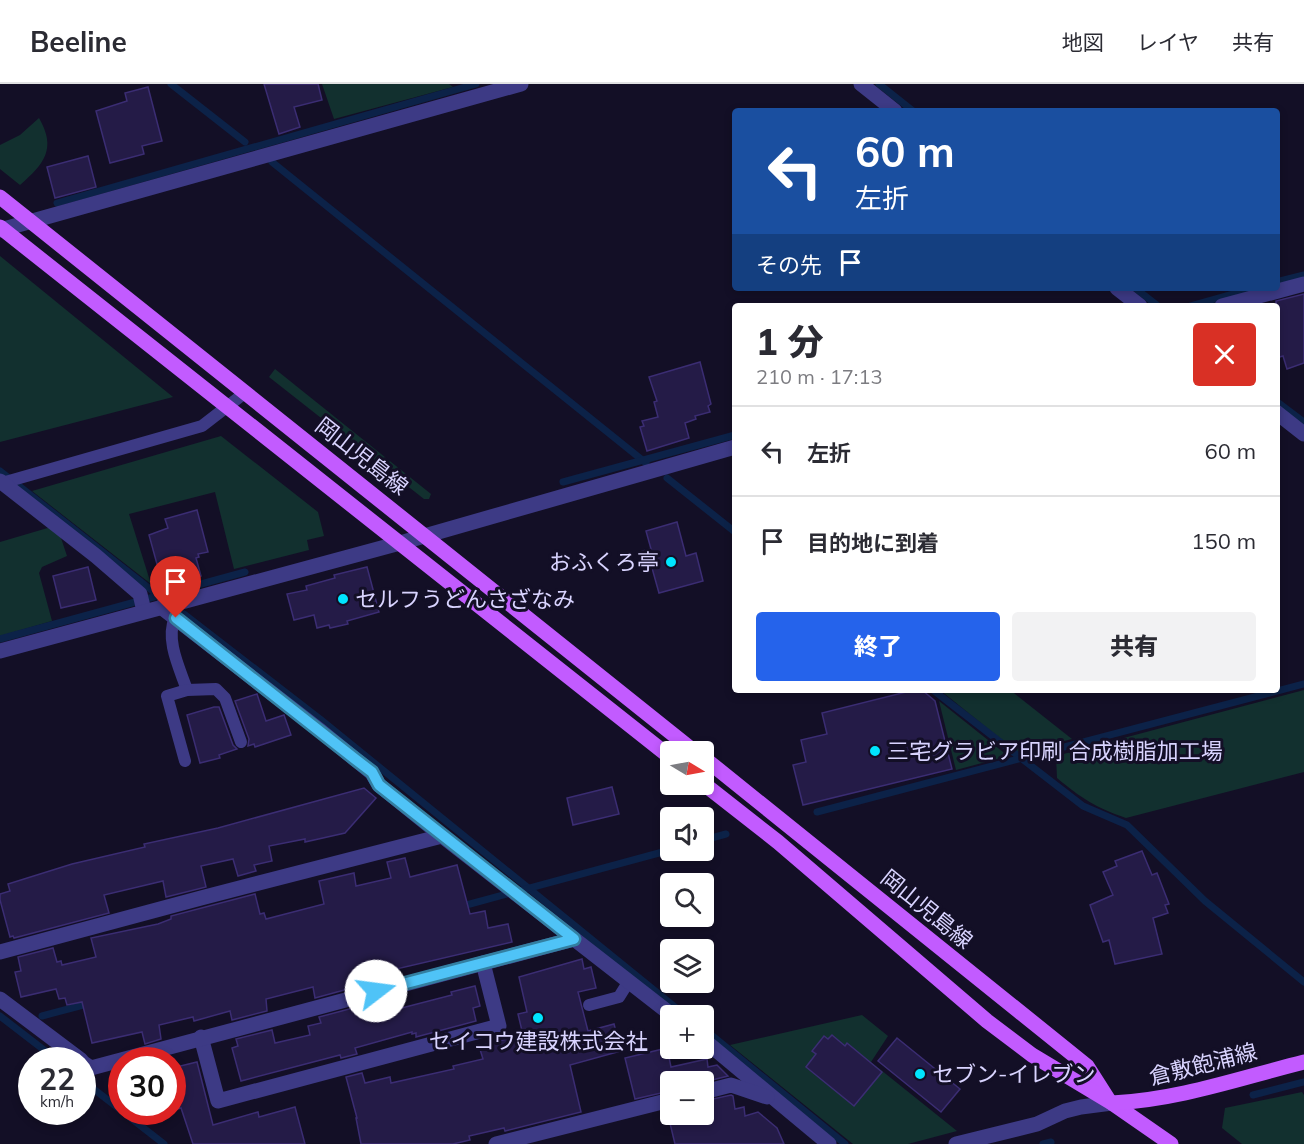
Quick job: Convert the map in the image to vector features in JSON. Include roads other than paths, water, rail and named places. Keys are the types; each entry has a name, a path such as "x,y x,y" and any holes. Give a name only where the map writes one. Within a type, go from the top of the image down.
{"main road":[{"name":"岡山児島線","path":"0,197 681,741"},
{"name":"岡山児島線","path":"1,229 660,749"},
{"name":"岡山児島線","path":"714,766 1087,1066 1112,1103"},
{"name":"岡山児島線","path":"714,791 778,842 987,1021 1032,1055 1112,1103 1171,1144"},
{"name":"倉敷飽浦線","path":"1112,1103 1147,1101 1174,1096 1304,1062"}],"street":[{"path":"1,229 521,84"},
{"path":"861,84 891,108"},
{"path":"1280,290 1304,284"},
{"path":"1121,291 1136,303"},
{"path":"1233,303 1278,291"},
{"path":"1280,415 1304,434"},
{"path":"160,607 427,536 732,448"},
{"path":"3,482 87,549 142,603"},
{"path":"0,651 142,603 160,607 372,772 379,785 442,836 660,1006"},
{"path":"0,952 442,836"},
{"path":"96,1067 574,939"},
{"path":"201,1037 218,1101 241,1095 499,1026 483,963"},
{"path":"0,999 63,1047"},
{"path":"714,1048 829,1144"},
{"path":"714,1089 731,1085 775,1100"},
{"path":"496,1144 660,1103"},
{"path":"956,1144 1037,1124 1065,1111 1112,1103"}],"lane":[{"path":"3,482 202,426 246,392"},
{"path":"176,618 171,627 172,642 187,690"},
{"path":"185,761 167,696 187,690 216,689 225,698 241,742"},
{"path":"589,1005 618,997 629,981"}],"waterway":[{"path":"171,84 245,142"},
{"path":"57,203 476,84"},
{"path":"879,84 909,108"},
{"path":"272,162 646,463"},
{"path":"1280,281 1304,275"},
{"path":"1139,291 1154,303"},
{"path":"1201,303 1243,291"},
{"path":"1280,404 1304,422"},
{"path":"563,482 732,436"},
{"path":"0,471 159,596"},
{"path":"667,478 732,530"},
{"path":"0,639 245,572"},
{"path":"184,614 320,719 672,1005"},
{"path":"1280,690 1304,684"},
{"path":"937,693 1083,806 1127,825 1205,901 1304,982"},
{"path":"817,812 1270,693"},
{"path":"714,837 726,834"},
{"path":"459,907 660,853"},
{"path":"42,1016 91,1003"},
{"path":"0,1016 40,1047"},
{"path":"714,1037 845,1144"},
{"path":"1253,1095 1304,1082"},
{"path":"96,1091 108,1100"},
{"path":"140,1125 164,1144"},
{"path":"1043,1144 1051,1142"}],"place":[{"name":"おふくろ亭","path":"671,562"},
{"name":"セルフうどんさざなみ","path":"343,599"},
{"name":"三宅グラビア印刷 合成樹脂加工場","path":"875,751"},
{"name":"セイコウ建設株式会社","path":"538,1018"},
{"name":"セブン-イレブン","path":"920,1074"}]}
